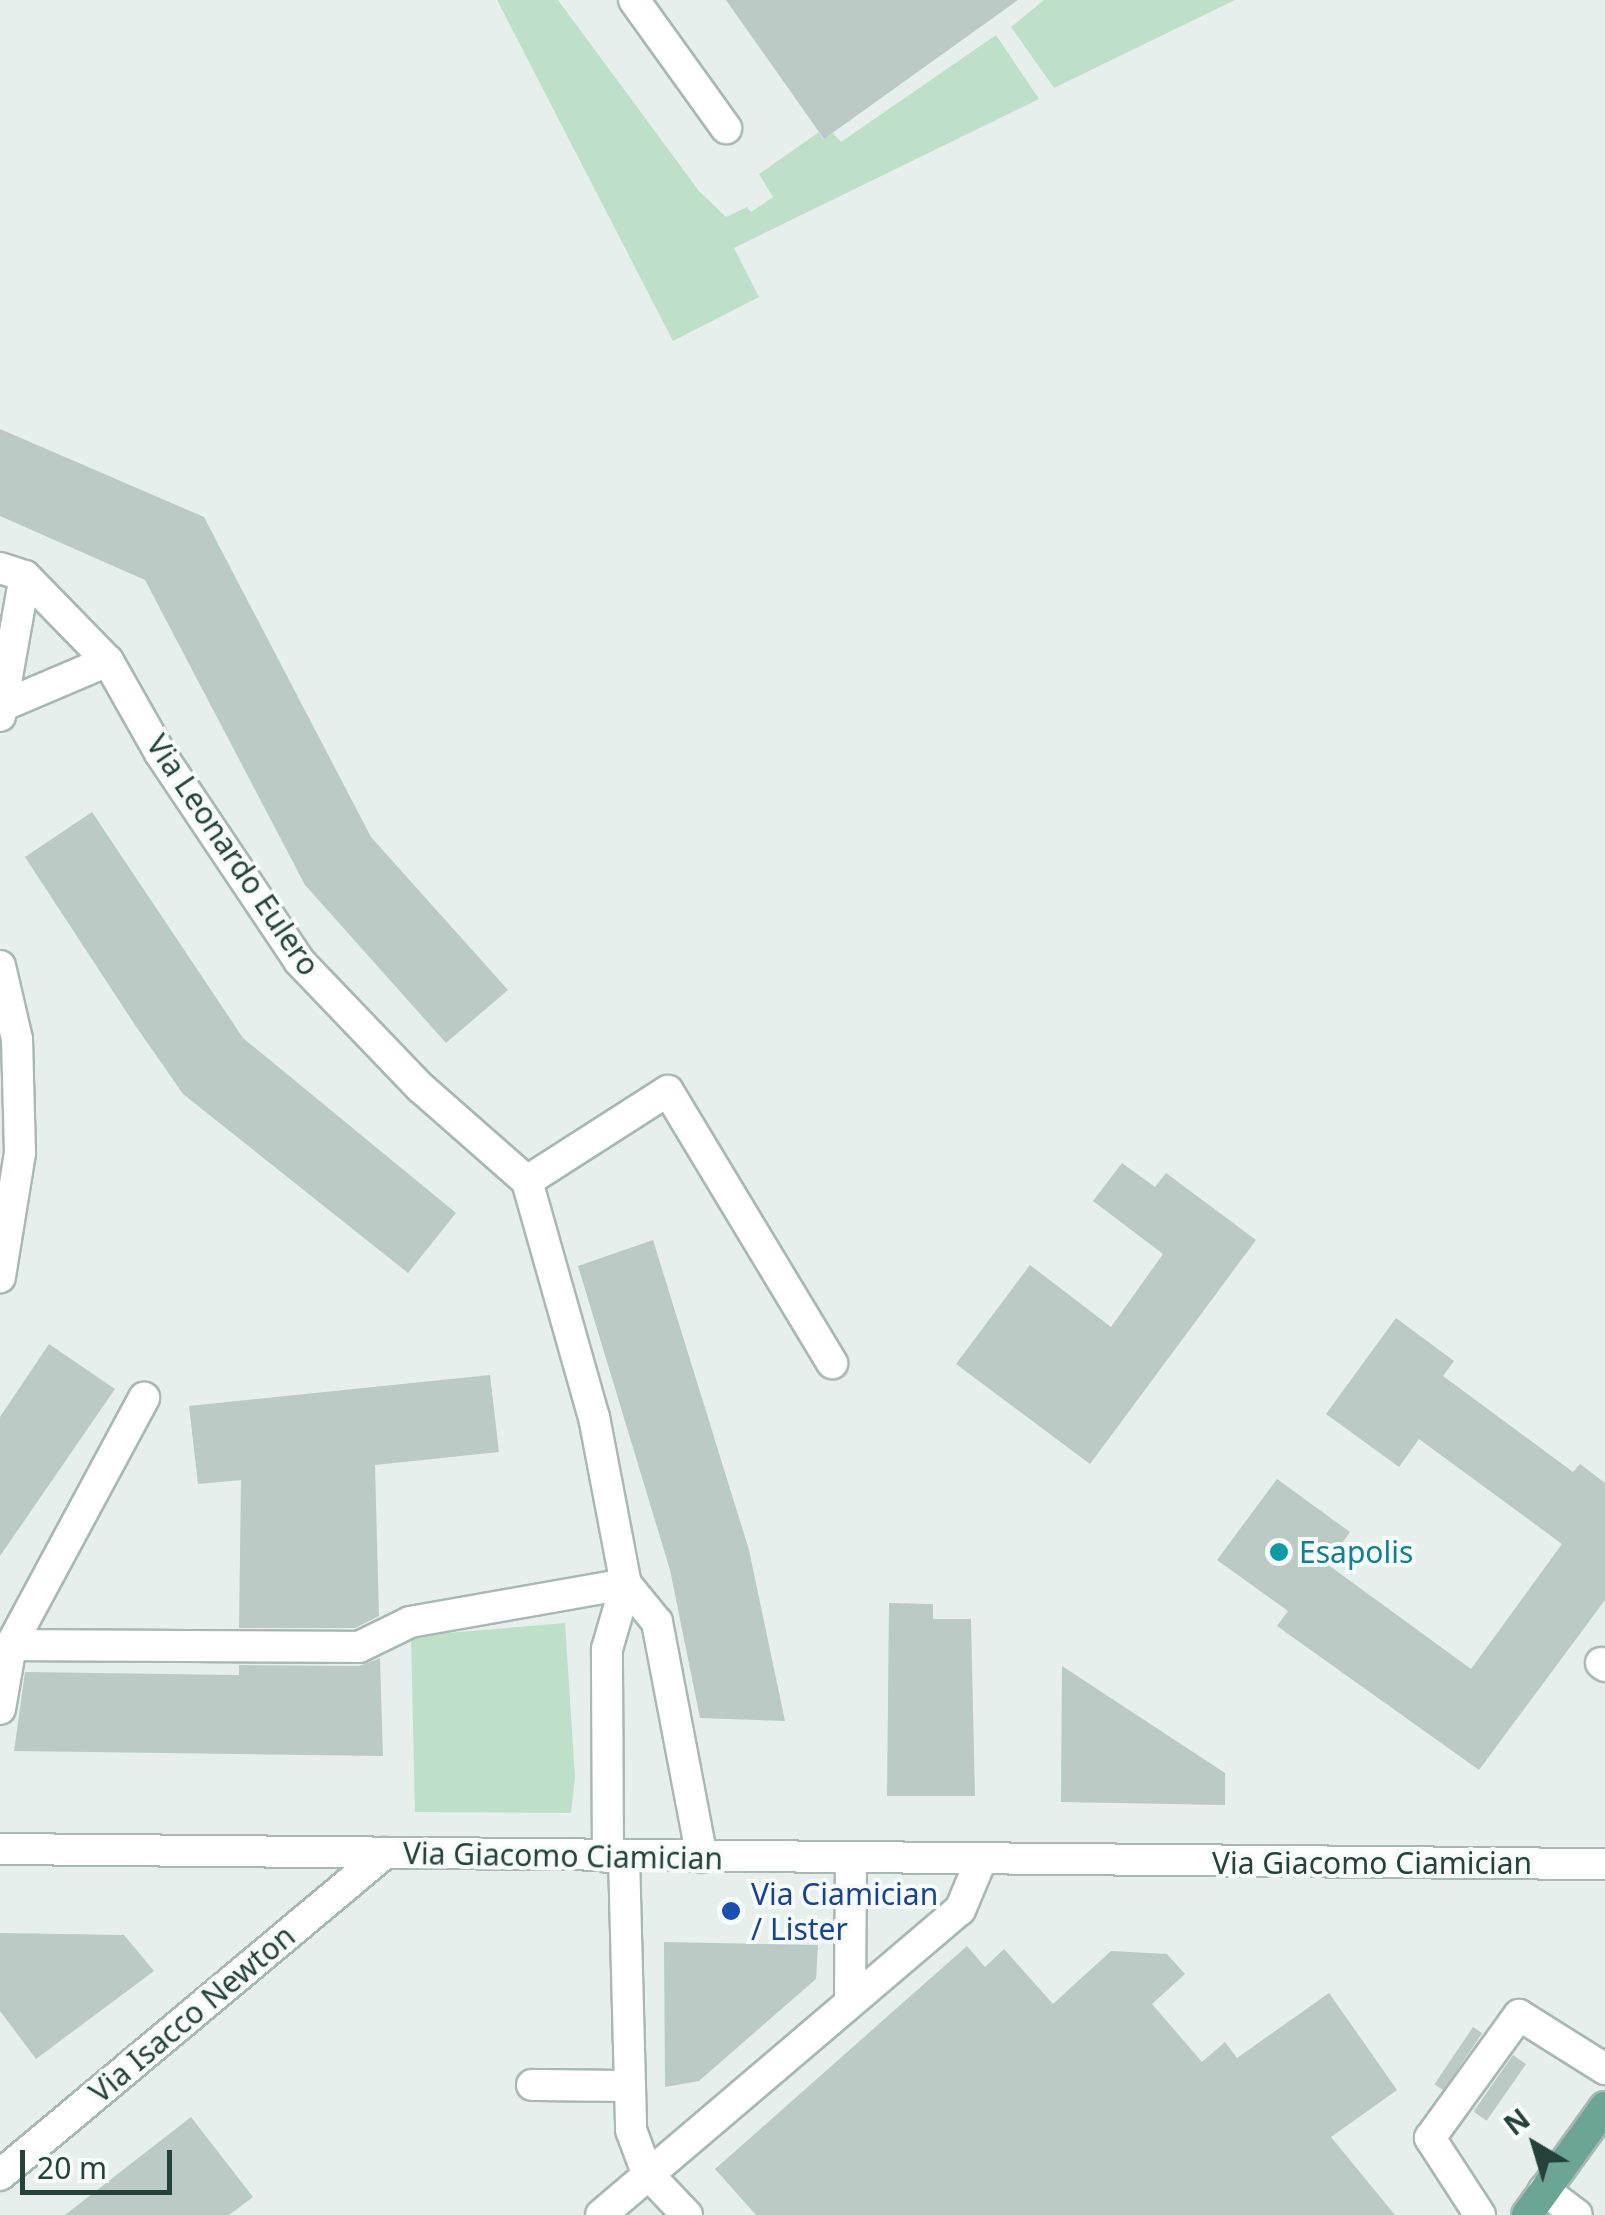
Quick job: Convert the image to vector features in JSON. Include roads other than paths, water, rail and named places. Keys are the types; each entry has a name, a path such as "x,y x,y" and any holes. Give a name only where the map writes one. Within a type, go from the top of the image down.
{"main road":[{"path":"1535,2203 1605,2107"}],"street":[{"path":"634,0 726,128"},
{"path":"12,572 1,711 108,661"},
{"name":"Via Leonardo Eulero","path":"12,572 108,661 160,753 298,960 420,1088 527,1181"},
{"path":"0,966 17,1039 20,1153 0,1277"},
{"path":"688,2215 648,2173 631,2130 607,1650 626,1584 594,1417 527,1181 668,1090 832,1363"},
{"path":"0,1709 11,1645 144,1398"},
{"path":"11,1645 359,1647 410,1622 626,1584"},
{"path":"626,1584 656,1622 702,1857"},
{"name":"Via Giacomo Ciamician","path":"0,1849 1605,1864"},
{"name":"Via Isacco Newton","path":"0,2174 384,1853"},
{"path":"850,1998 851,1859"},
{"path":"601,2215 850,1998 960,1910 981,1860"},
{"path":"1480,2215 1430,2138 1519,2015 1605,2068"},
{"path":"532,2085 630,2086"},
{"path":"1535,2203 1577,2215"}],"place":[{"name":"Esapolis","path":"1279,1552"},
{"name":"Via Ciamician / Lister","path":"731,1911"}]}
